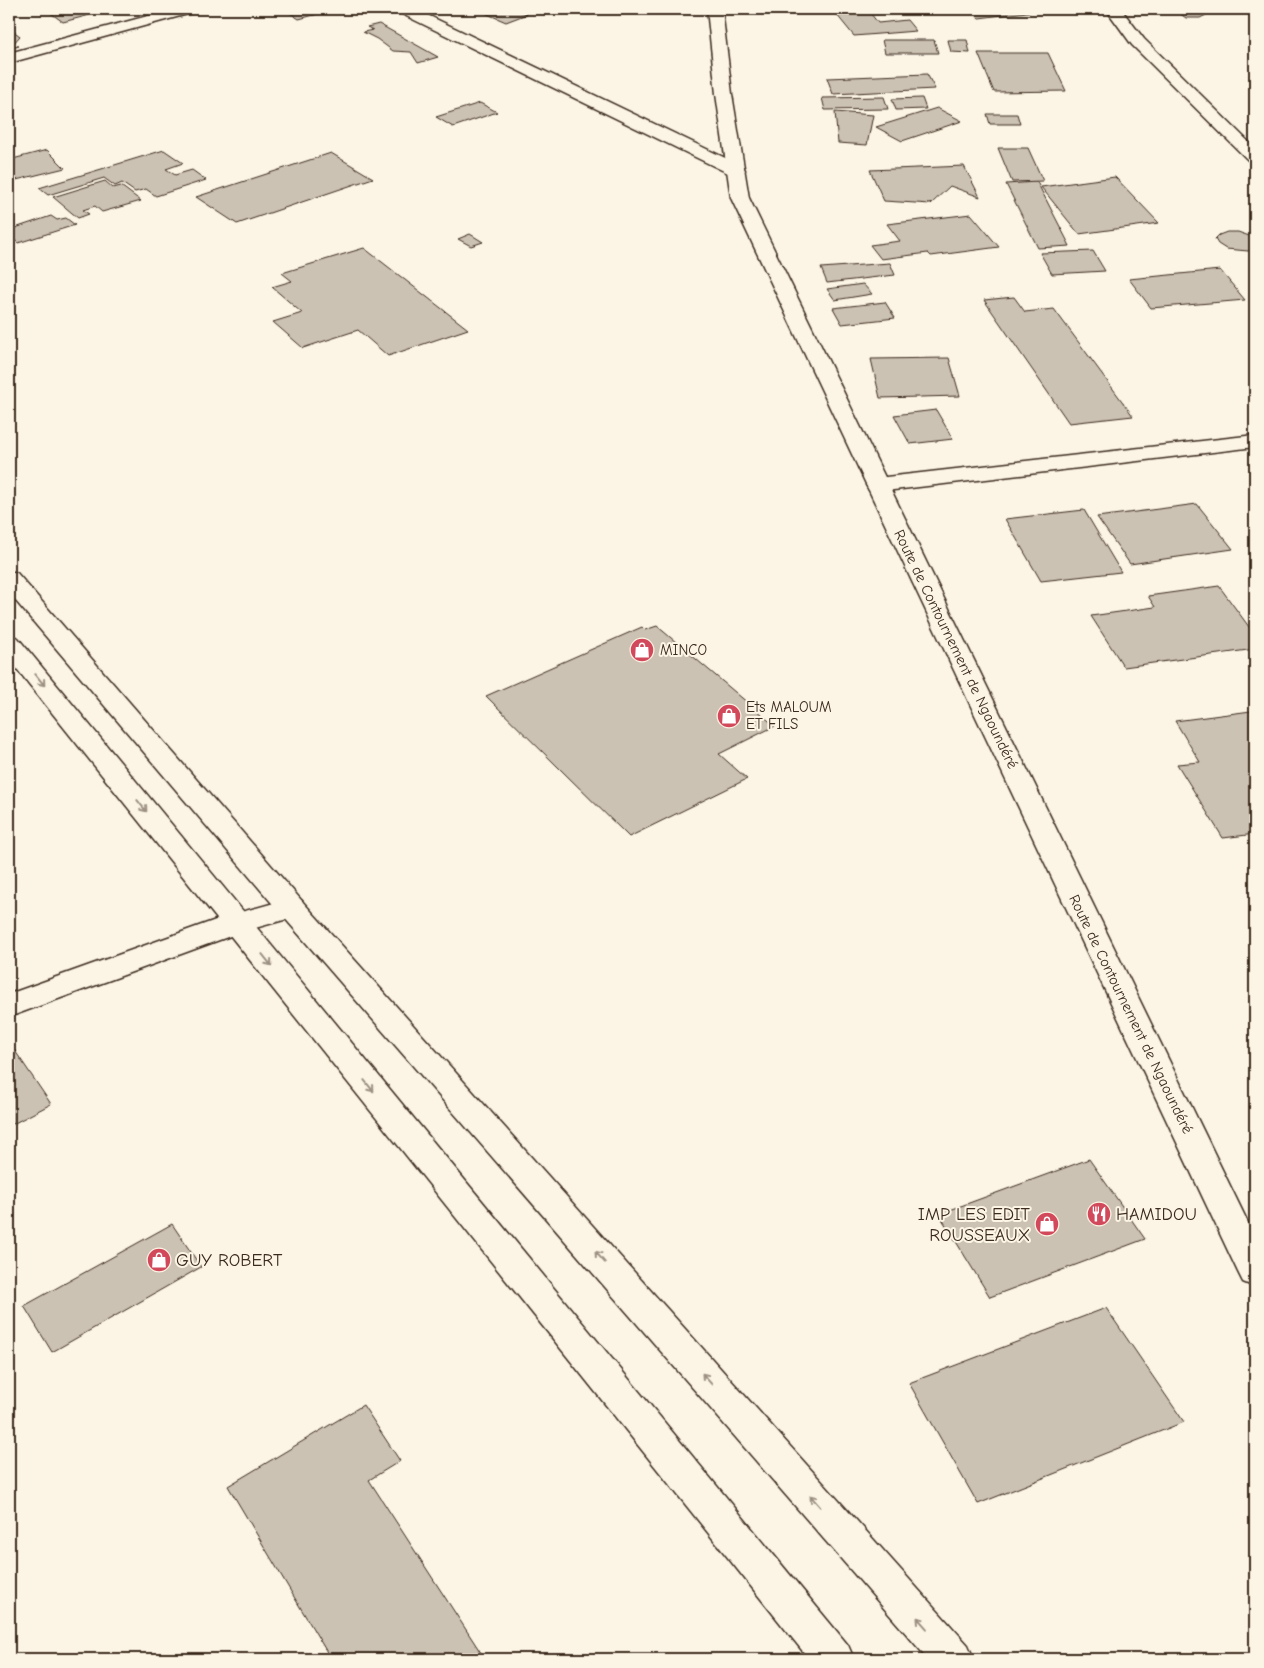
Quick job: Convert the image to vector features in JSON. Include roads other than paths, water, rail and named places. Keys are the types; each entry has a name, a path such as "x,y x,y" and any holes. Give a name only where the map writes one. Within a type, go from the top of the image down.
{"street":[{"path":"9,58 190,9"},
{"path":"403,9 736,170"},
{"name":"Route de Contournement de Ngaoundéré","path":"714,9 740,198 1255,1272"},
{"path":"1113,9 1138,42 1255,157"},
{"path":"877,485 1255,441"},
{"path":"9,578 292,908 954,1659"},
{"path":"9,642 834,1659"},
{"path":"9,1006 237,922 292,908"}],"place":[{"name":"MINCO","path":"642,650"},
{"name":"Ets MALOUM ET FILS","path":"729,716"},
{"name":"HAMIDOU","path":"1099,1214"},
{"name":"IMP LES EDIT ROUSSEAUX","path":"1047,1224"},
{"name":"GUY ROBERT","path":"159,1260"}]}
